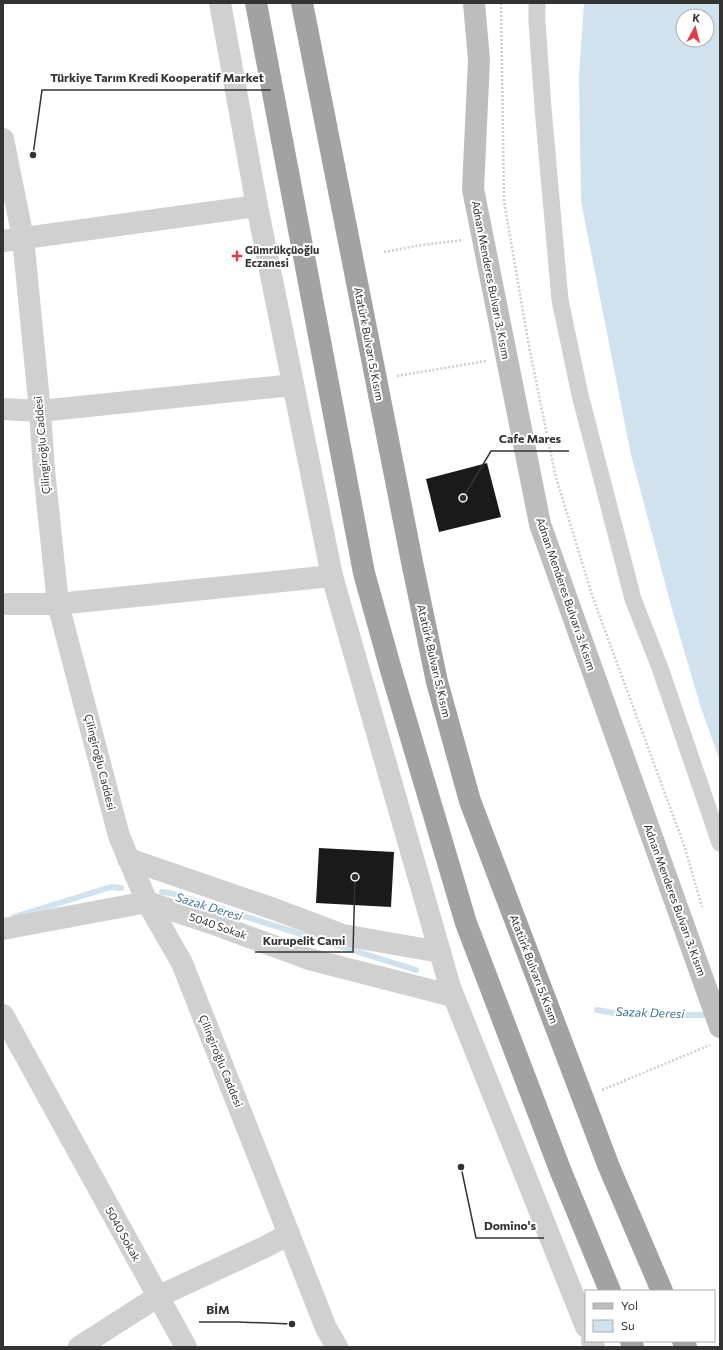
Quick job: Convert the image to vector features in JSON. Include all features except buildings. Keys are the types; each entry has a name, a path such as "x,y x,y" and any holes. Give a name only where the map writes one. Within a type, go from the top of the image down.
{"highway":[{"path":"256,3 364,573 391,670 466,923 561,1172 610,1290"},
{"name":"Atatürk Bulvarı 5. Kısım","path":"302,3 437,682 470,801 609,1167 662,1290"}],"main road":[{"name":"Adnan Menderes Bulvarı 3. Kısım","path":"474,3 479,60 473,189 540,524 716,1036"}],"street":[{"path":"220,3 258,206 332,576 453,996 585,1324"},
{"path":"537,3 542,108 560,300 580,395 633,599 660,668 720,843"},
{"name":"Çilingiroğlu Caddesi","path":"3,139 13,240 40,411 44,470 58,604 119,836 147,902 182,963 326,1328 337,1347"},
{"path":"13,240 258,206"},
{"path":"3,409 40,411 293,385"},
{"path":"3,604 58,604 332,576"},
{"path":"128,859 246,899 343,935 440,952"},
{"name":"5040 Sokak","path":"3,929 147,902 211,923 309,959 453,996"},
{"name":"5040 Sokak","path":"3,1015 186,1347"},
{"path":"79,1347 158,1297 265,1248 289,1234"}],"path":[{"path":"501,3 504,201 528,341 555,474 592,595 685,848 702,908"},
{"path":"384,252 483,237"},
{"path":"396,376 507,357"},
{"path":"583,1098 716,1036"}],"water":[{"path":"584,3 720,3 720,761 700,705 672,609 631,455 581,201 579,76"}],"waterway":[{"name":"Sazak Deresi","path":"14,917 111,887 121,888"},
{"name":"Sazak Deresi","path":"162,892 170,893 416,970"},
{"name":"Sazak Deresi","path":"597,1010 625,1015 703,1015"}],"place":[{"name":"Türkiye Tarım Kredi Kooperatif Market","path":"33,155"},
{"name":"Gümrükçüoğlu Eczanesi","path":"237,256"},
{"name":"Cafe Mares","path":"463,498"},
{"name":"Kurupelit Cami","path":"355,877"},
{"name":"Domino's","path":"461,1167"},
{"name":"BİM","path":"292,1324"}]}
